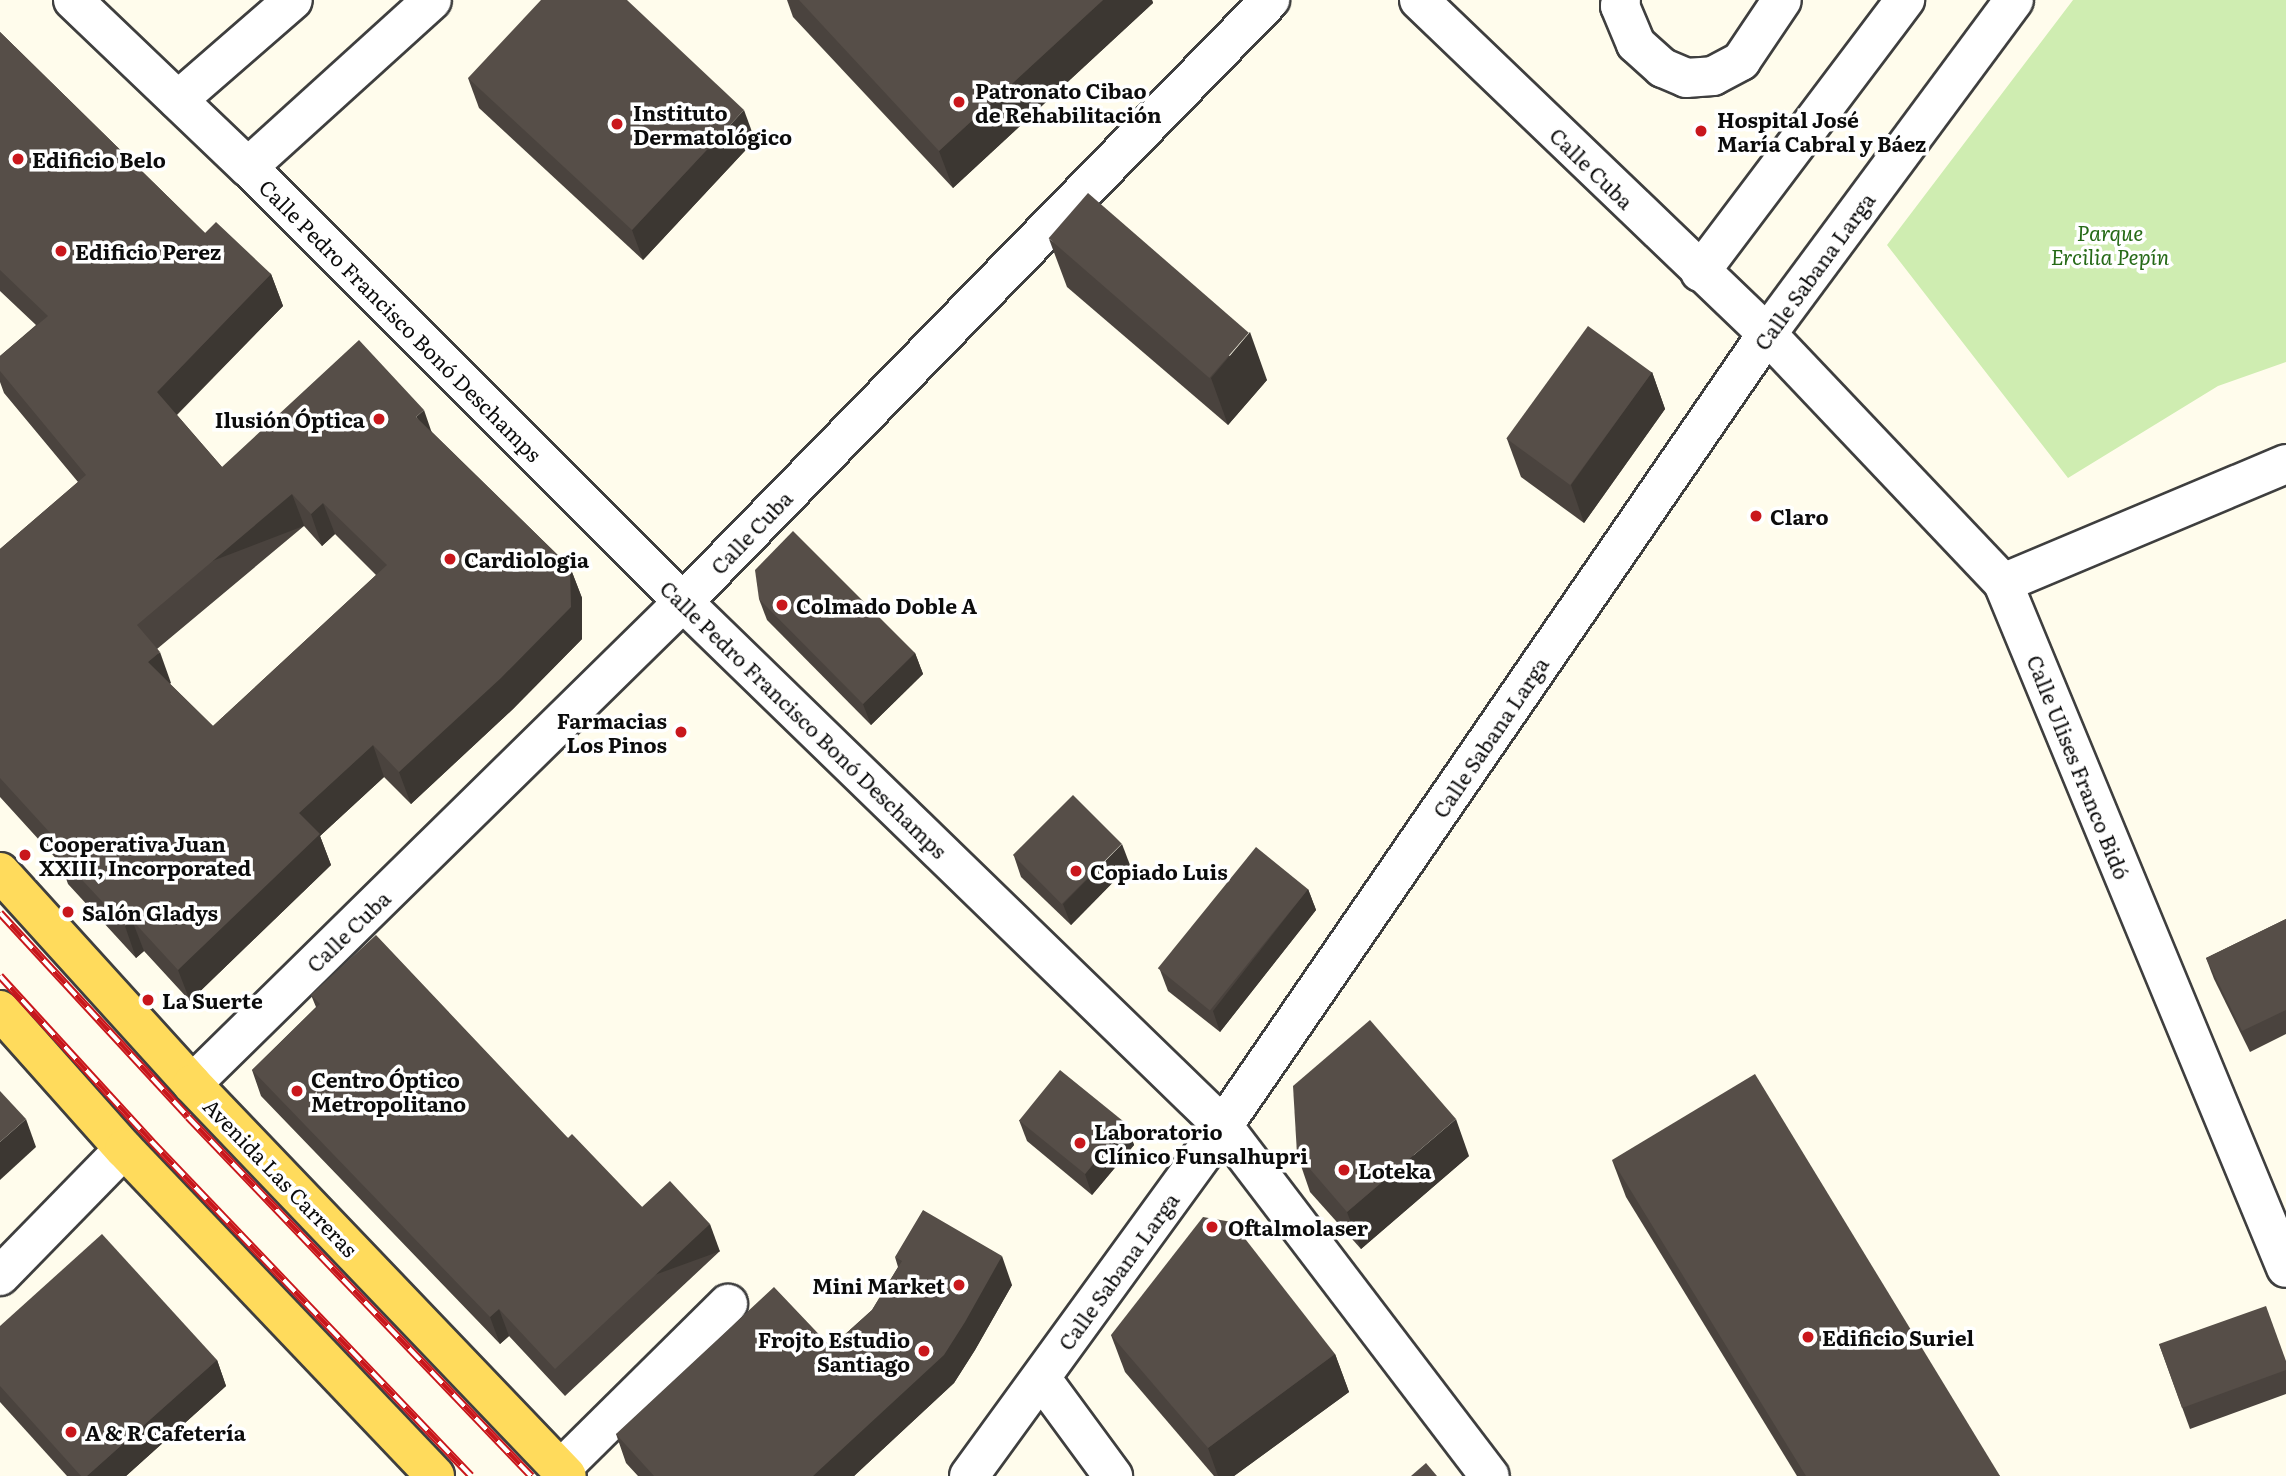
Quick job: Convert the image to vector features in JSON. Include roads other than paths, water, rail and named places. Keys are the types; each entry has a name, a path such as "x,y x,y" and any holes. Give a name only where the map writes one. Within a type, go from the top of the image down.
{"main road":[{"name":"Avenida Las Carreras","path":"0,872 192,1084 564,1473"},
{"path":"0,1010 124,1149 435,1476"}],"street":[{"name":"Calle Pedro Francisco Bonó Deschamps","path":"73,0 248,167 683,602 1223,1126 1490,1476"},
{"path":"178,100 293,0"},
{"path":"248,167 432,0"},
{"name":"Calle Cuba","path":"192,1084 683,602 1270,0"},
{"name":"Calle Cuba","path":"1419,0 1767,334"},
{"path":"1621,0 1620,6 1636,44 1663,68 1686,78 1713,76 1741,61 1782,0"},
{"path":"1700,272 1905,0"},
{"name":"Calle Sabana Larga","path":"969,1476 1223,1126 1767,334 2014,0"},
{"name":"Calle Ulises Franco Bidó","path":"1767,334 2003,583 2286,1268"},
{"path":"2003,583 2286,464"},
{"path":"0,1276 124,1149"},
{"path":"564,1473 728,1304"},
{"path":"1041,1378 1113,1476"}],"railway":[{"path":"0,913 188,1117 531,1476"},
{"path":"0,976 151,1141 471,1476"}],"place":[{"name":"Patronato Cibao de Rehabilitación","path":"959,102"},
{"name":"Instituto Dermatológico","path":"617,124"},
{"name":"Hospital José María Cabral y Báez","path":"1701,131"},
{"name":"Edificio Belo","path":"18,159"},
{"name":"Edificio Perez","path":"61,251"},
{"name":"Ilusión Óptica","path":"379,419"},
{"name":"Claro","path":"1756,516"},
{"name":"Cardiologia","path":"450,559"},
{"name":"Colmado Doble A","path":"782,605"},
{"name":"Farmacias Los Pinos","path":"681,732"},
{"name":"Cooperativa Juan XXIII, Incorporated","path":"25,855"},
{"name":"Copiado Luis","path":"1076,871"},
{"name":"Salón Gladys","path":"68,912"},
{"name":"La Suerte","path":"148,1000"},
{"name":"Centro Óptico Metropolitano","path":"297,1091"},
{"name":"Laboratorio Clínico Funsalhupri","path":"1080,1143"},
{"name":"Loteka","path":"1344,1170"},
{"name":"Oftalmolaser","path":"1212,1227"},
{"name":"Mini Market","path":"959,1285"},
{"name":"Edificio Suriel","path":"1808,1337"},
{"name":"Frojto Estudio Santiago","path":"924,1351"},
{"name":"A & R Cafetería","path":"71,1432"}],"park label":[{"name":"Parque Ercilia Pepín","path":"2110,244"}]}
